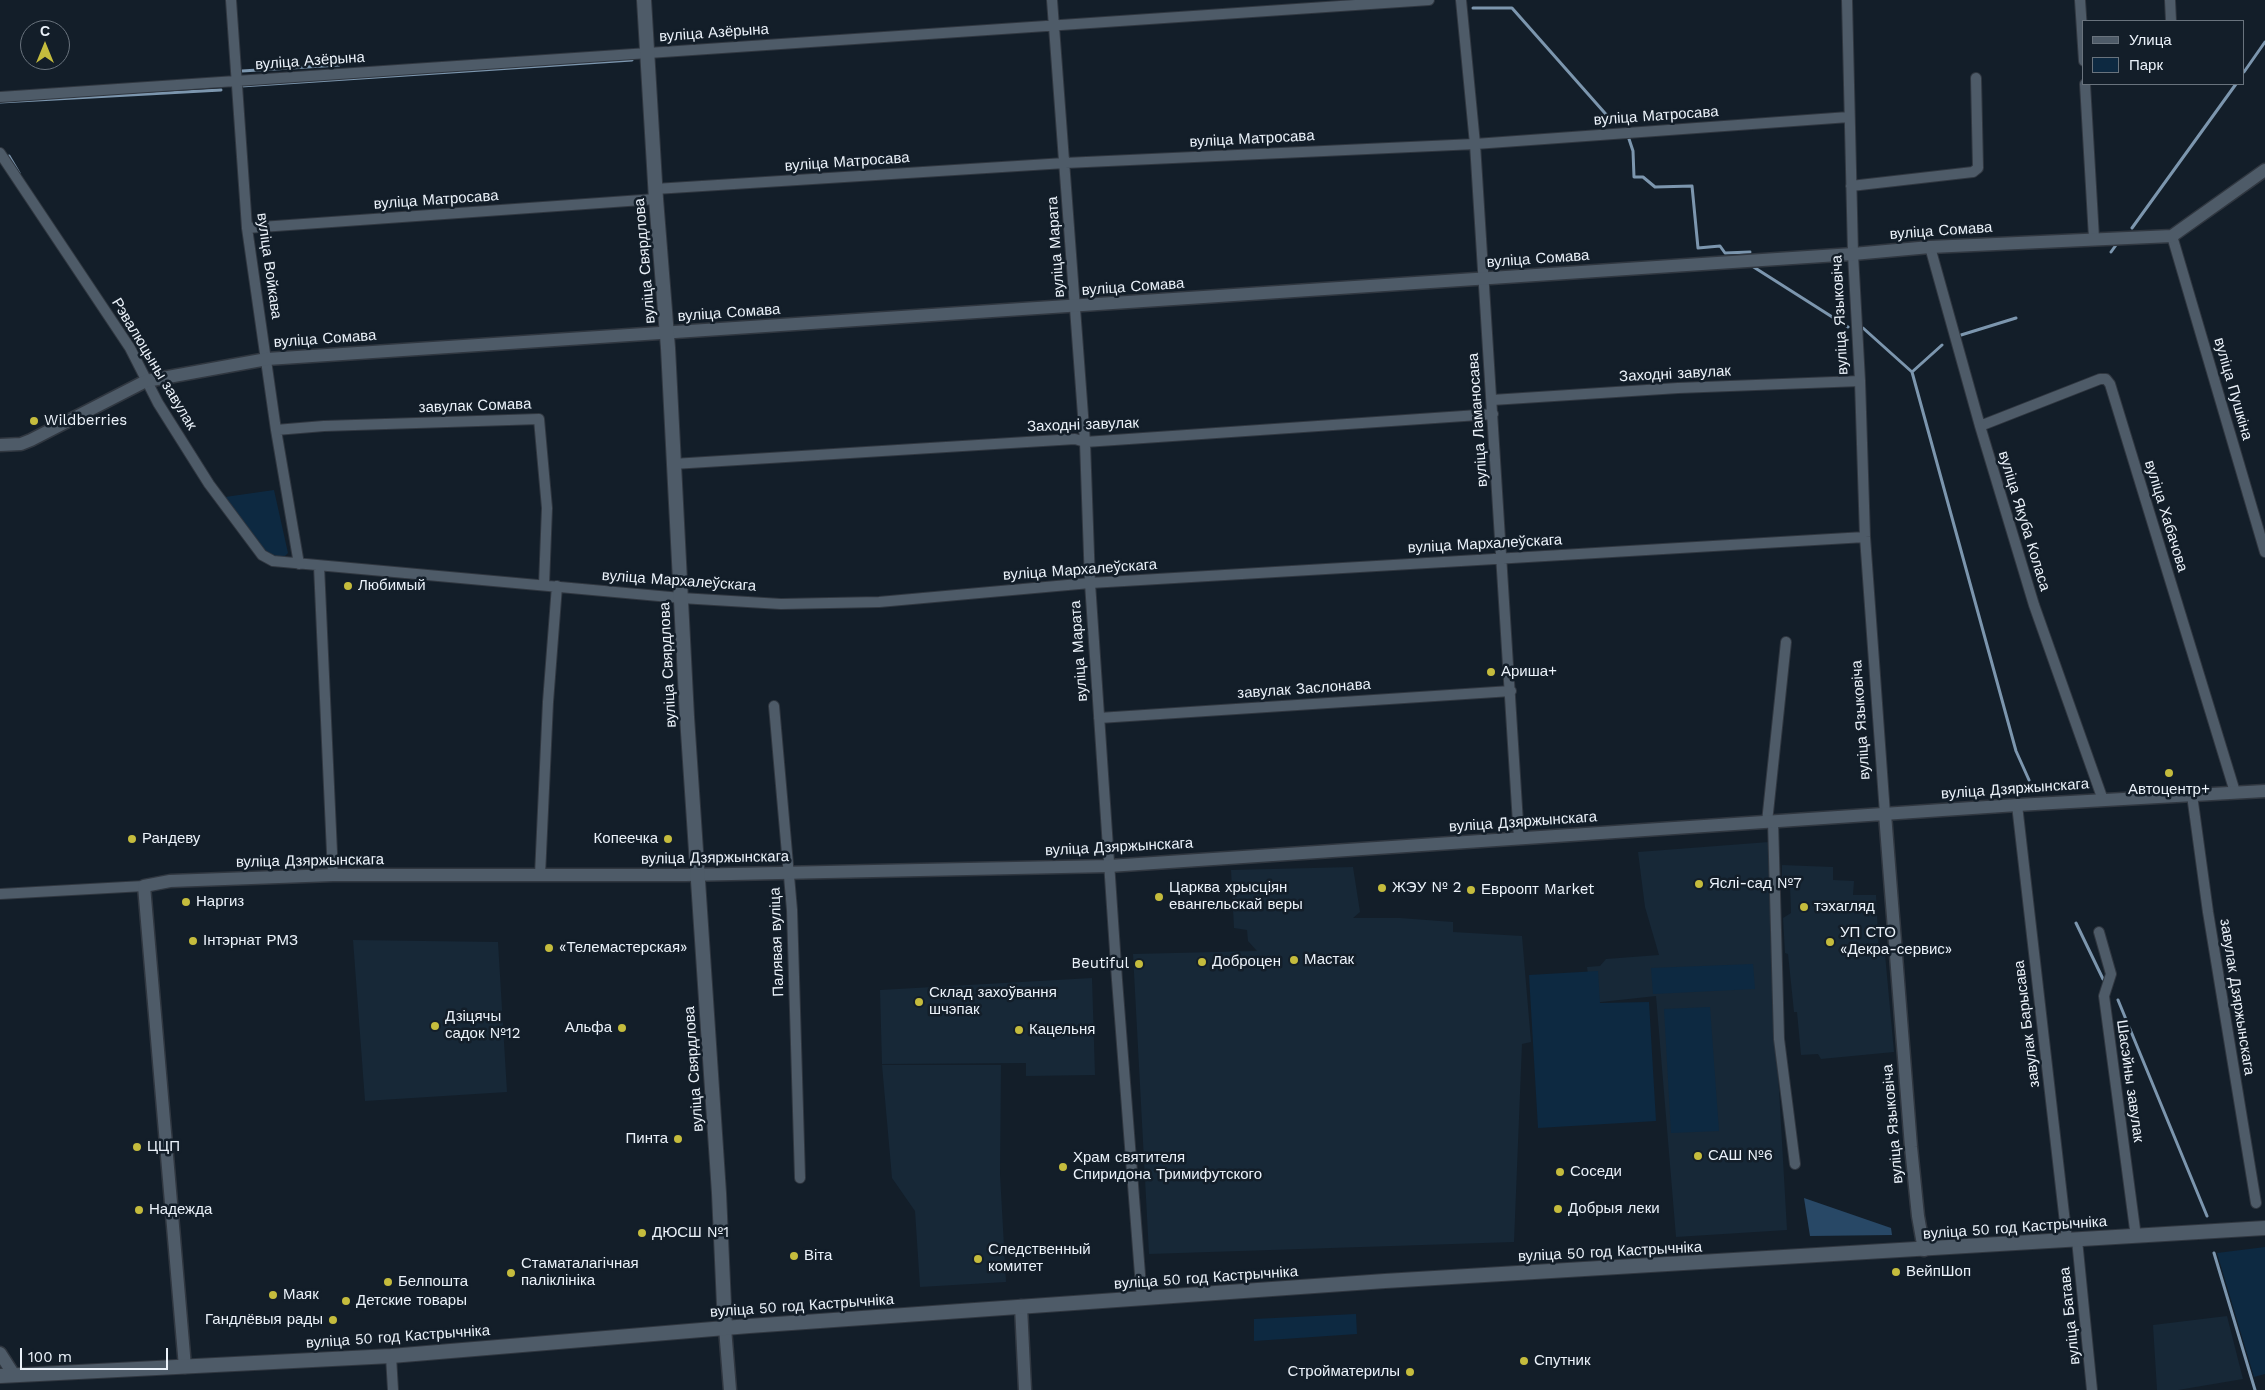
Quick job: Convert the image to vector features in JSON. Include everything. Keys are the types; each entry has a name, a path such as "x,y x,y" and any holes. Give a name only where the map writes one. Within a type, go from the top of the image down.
{"main road":[{"name":"вуліца Свярдлова","path":"644,0 667,333 681,598 719,1194 725,1328"},
{"name":"вуліца 50 год Кастрычніка","path":"7,1376 391,1356 725,1328 1021,1306 1142,1300 1385,1281 2265,1228"}],"street":[{"name":"вуліца Войкава","path":"230,0 248,228 276,430 300,564"},
{"name":"вуліца Марата","path":"1052,0 1085,442 1090,582 1109,866 1142,1300"},
{"name":"вуліца Азёрына","path":"0,97 1429,0"},
{"name":"вуліца Ламаносава","path":"1461,0 1475,144 1519,839"},
{"name":"вуліца Языковіча","path":"1847,0 1853,254 1860,381 1864,537 1911,1147 1918,1216 1924,1250"},
{"path":"2080,0 2082,30"},
{"path":"2170,0 2171,20"},
{"path":"1851,186 1973,172 1978,168 1976,78"},
{"path":"2085,85 2094,238"},
{"name":"вуліца Матросава","path":"248,228 656,194 1065,163 1475,144 1850,117"},
{"name":"Рэвалюцыны завулак","path":"0,154 130,348 146,381 209,484 262,555 272,562 300,564"},
{"path":"2172,236 2265,170"},
{"name":"вуліца Сомава","path":"0,445 21,444 31,440 146,381 267,359 1076,307 1853,254 1930,247 2094,238 2172,236"},
{"name":"вуліца Пушкіна","path":"2172,236 2265,552"},
{"name":"вуліца Якуба Коласа","path":"1930,247 1980,426 2034,605 2102,800"},
{"name":"вуліца Хабачова","path":"1980,426 2100,379 2106,379 2110,384 2235,792"},
{"name":"Заходні завулак","path":"1492,400 1678,388 1860,381"},
{"name":"Заходні завулак","path":"674,464 1065,440 1085,442 1493,414"},
{"name":"завулак Сомава","path":"276,430 324,426 539,419 547,508 544,585"},
{"name":"вуліца Мархалеўскага","path":"300,564 681,598 780,604 879,602 1090,582 1864,537"},
{"path":"318,566 333,875"},
{"path":"540,875 548,702 557,586"},
{"path":"1786,642 1770,821 1778,1039 1795,1164"},
{"name":"завулак Заслонава","path":"1099,718 1511,691"},
{"name":"Палявая вуліца","path":"774,706 790,873 800,1178"},
{"name":"вуліца Дзяржынскага","path":"144,886 170,881 333,875 698,875 1109,866 2017,804 2265,791"},
{"name":"завулак Дзяржынскага","path":"2192,794 2208,912 2256,1203"},
{"name":"завулак Барысава","path":"2017,804 2072,1240"},
{"path":"0,894 144,886 185,1367"},
{"name":"Шасэйны завулак","path":"2098,932 2111,974 2104,996 2136,1237"},
{"name":"вуліца Батава","path":"2072,1240 2092,1390"},
{"path":"1021,1306 1025,1390"},
{"path":"725,1328 730,1390"},
{"path":"0,1353 7,1376"},
{"path":"391,1356 393,1390"}],"shaded area":[{"path":"1769,842 1771,949 1787,1230 1676,1237 1656,996 1592,1003 1587,967 1600,966 1606,959 1659,955 1645,907 1638,852"},
{"path":"1782,865 1833,867 1833,880 1854,881 1853,895 1876,895 1879,952 1885,954 1894,1052 1821,1059 1818,1054 1801,1055 1797,1012 1794,1012 1788,954 1785,953 1783,918 1791,913 1790,885 1782,882"},
{"path":"1353,867 1360,912 1353,918 1400,918 1453,922 1453,932 1522,936 1531,1042 1522,1044 1514,1242 1149,1254 1133,954 1257,951 1248,941 1247,930 1234,928 1231,870"},
{"path":"353,940 498,942 507,1092 365,1101"},
{"path":"1092,978 1095,1075 1026,1076 1026,1063 882,1064 880,990"},
{"path":"882,1065 1001,1065 1000,1174 1006,1282 920,1287 915,1211 892,1178"},
{"path":"1804,1198 1891,1228 1892,1235 1810,1236"},
{"path":"2227,1316 2243,1379 2178,1390 2157,1390 2153,1325"}],"green space":[{"path":"274,490 288,553 283,558 269,556 225,497"},
{"path":"1753,964 1755,989 1653,994 1651,968"},
{"path":"1598,971 1600,1003 1649,1002 1656,1121 1538,1128 1529,975"},
{"path":"1710,1007 1719,1131 1671,1133 1664,1009"},
{"path":"2265,1247 2265,1374 2254,1377 2217,1253"},
{"path":"1356,1314 1357,1334 1254,1341 1254,1319"}],"waterway":[{"path":"1473,8 1512,8 1611,120"},
{"path":"2245,71 2265,42"},
{"path":"241,86 632,60"},
{"path":"242,71 339,65"},
{"path":"2132,228 2235,85"},
{"path":"0,102 221,90"},
{"path":"1628,136 1633,151 1634,177 1643,177 1655,187 1692,186 1698,248 1720,246 1725,253 1750,252"},
{"path":"9,156 19,173"},
{"path":"2111,252 2116,245"},
{"path":"1833,262 1842,261"},
{"path":"1752,266 1848,327"},
{"path":"1961,335 2016,318"},
{"path":"1863,328 1912,372"},
{"path":"1942,345 1912,372 2016,751 2029,780"},
{"path":"2076,923 2103,979"},
{"path":"2118,1000 2207,1216"},
{"path":"2214,1253 2255,1390"}],"place":[{"name":"Wildberries","path":"34,421"},
{"name":"Любимый","path":"348,586"},
{"name":"Ариша+","path":"1491,672"},
{"name":"Автоцентр+","path":"2169,773"},
{"name":"Рандеву","path":"132,839"},
{"name":"Копеечка","path":"668,839"},
{"name":"Яслі-сад №7","path":"1699,884"},
{"name":"ЖЭУ № 2","path":"1382,888"},
{"name":"Евроопт Market","path":"1471,890"},
{"name":"Царква хрысціян евангельскай веры","path":"1159,897"},
{"name":"Наргиз","path":"186,902"},
{"name":"тэхагляд","path":"1804,907"},
{"name":"Інтэрнат РМЗ","path":"193,941"},
{"name":"УП СТО «Декра-сервис»","path":"1830,942"},
{"name":"«Телемастерская»","path":"549,948"},
{"name":"Мастак","path":"1294,960"},
{"name":"Доброцен","path":"1202,962"},
{"name":"Beutiful","path":"1139,964"},
{"name":"Склад захоўвання шчэпак","path":"919,1002"},
{"name":"Дзіцячы садок №12","path":"435,1026"},
{"name":"Альфа","path":"622,1028"},
{"name":"Кацельня","path":"1019,1030"},
{"name":"Пинта","path":"678,1139"},
{"name":"ЦЦП","path":"137,1147"},
{"name":"САШ №6","path":"1698,1156"},
{"name":"Храм святителя Спиридона Тримифутского","path":"1063,1167"},
{"name":"Соседи","path":"1560,1172"},
{"name":"Добрыя леки","path":"1558,1209"},
{"name":"Надежда","path":"139,1210"},
{"name":"ДЮСШ №1","path":"642,1233"},
{"name":"Віта","path":"794,1256"},
{"name":"Следственный комитет","path":"978,1259"},
{"name":"ВейпШоп","path":"1896,1272"},
{"name":"Стаматалагічная паліклініка","path":"511,1273"},
{"name":"Белпошта","path":"388,1282"},
{"name":"Маяк","path":"273,1295"},
{"name":"Детские товары","path":"346,1301"},
{"name":"Гандлёвыя рады","path":"333,1320"},
{"name":"Спутник","path":"1524,1361"},
{"name":"Стройматерилы","path":"1410,1372"}]}
